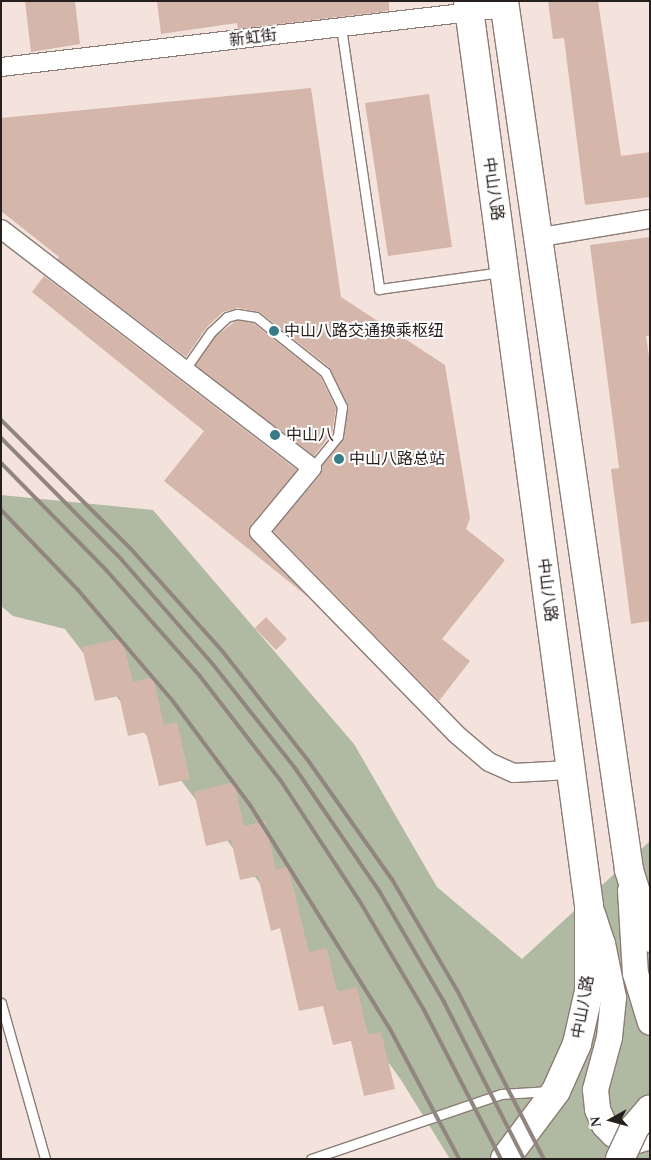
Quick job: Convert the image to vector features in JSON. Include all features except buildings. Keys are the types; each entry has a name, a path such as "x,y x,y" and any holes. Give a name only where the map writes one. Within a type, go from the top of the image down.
{"main road":[{"path":"504,5 536,238 629,870 650,938"},
{"name":"中山八路","path":"468,6 569,770 589,906 589,983 585,1016 568,1068 556,1091 505,1159"},
{"path":"620,1159 635,1127 650,1109"}],"street":[{"name":"新虹街","path":"1,67 341,27 468,6 504,5"},
{"path":"536,238 650,219"},
{"path":"1,229 312,468 259,532 456,734 489,762 514,773 569,770"},
{"path":"629,870 635,973 650,1022"},
{"path":"589,906 602,943 612,997 609,1037 595,1089 597,1109 604,1124 613,1134 636,1140 650,1136"}],"lane":[{"path":"341,27 378,289 504,272"},
{"path":"185,369 210,332 227,318 236,314 256,317 325,372 342,407 338,436 312,468"},
{"path":"1,1003 45,1159"},
{"path":"311,1159 501,1094 556,1091"}],"green space":[{"path":"1,495 153,510 354,744 437,887 522,959 650,841 650,1159 450,1159 401,1080 265,890 65,629 13,616 1,606"}],"railway":[{"path":"1,420 131,549 223,652 307,759 393,881 457,990 544,1159"},
{"path":"1,438 121,559 211,662 295,768 378,889 444,1002 524,1159"},
{"path":"1,463 107,571 199,675 281,781 359,900 424,1010 501,1159"},
{"path":"1,510 78,590 172,700 250,805 390,1029 459,1159"}],"place":[{"name":"中山八路交通换乘枢纽","path":"274,331"},
{"name":"中山八","path":"275,435"},
{"name":"中山八路总站","path":"339,459"}]}
